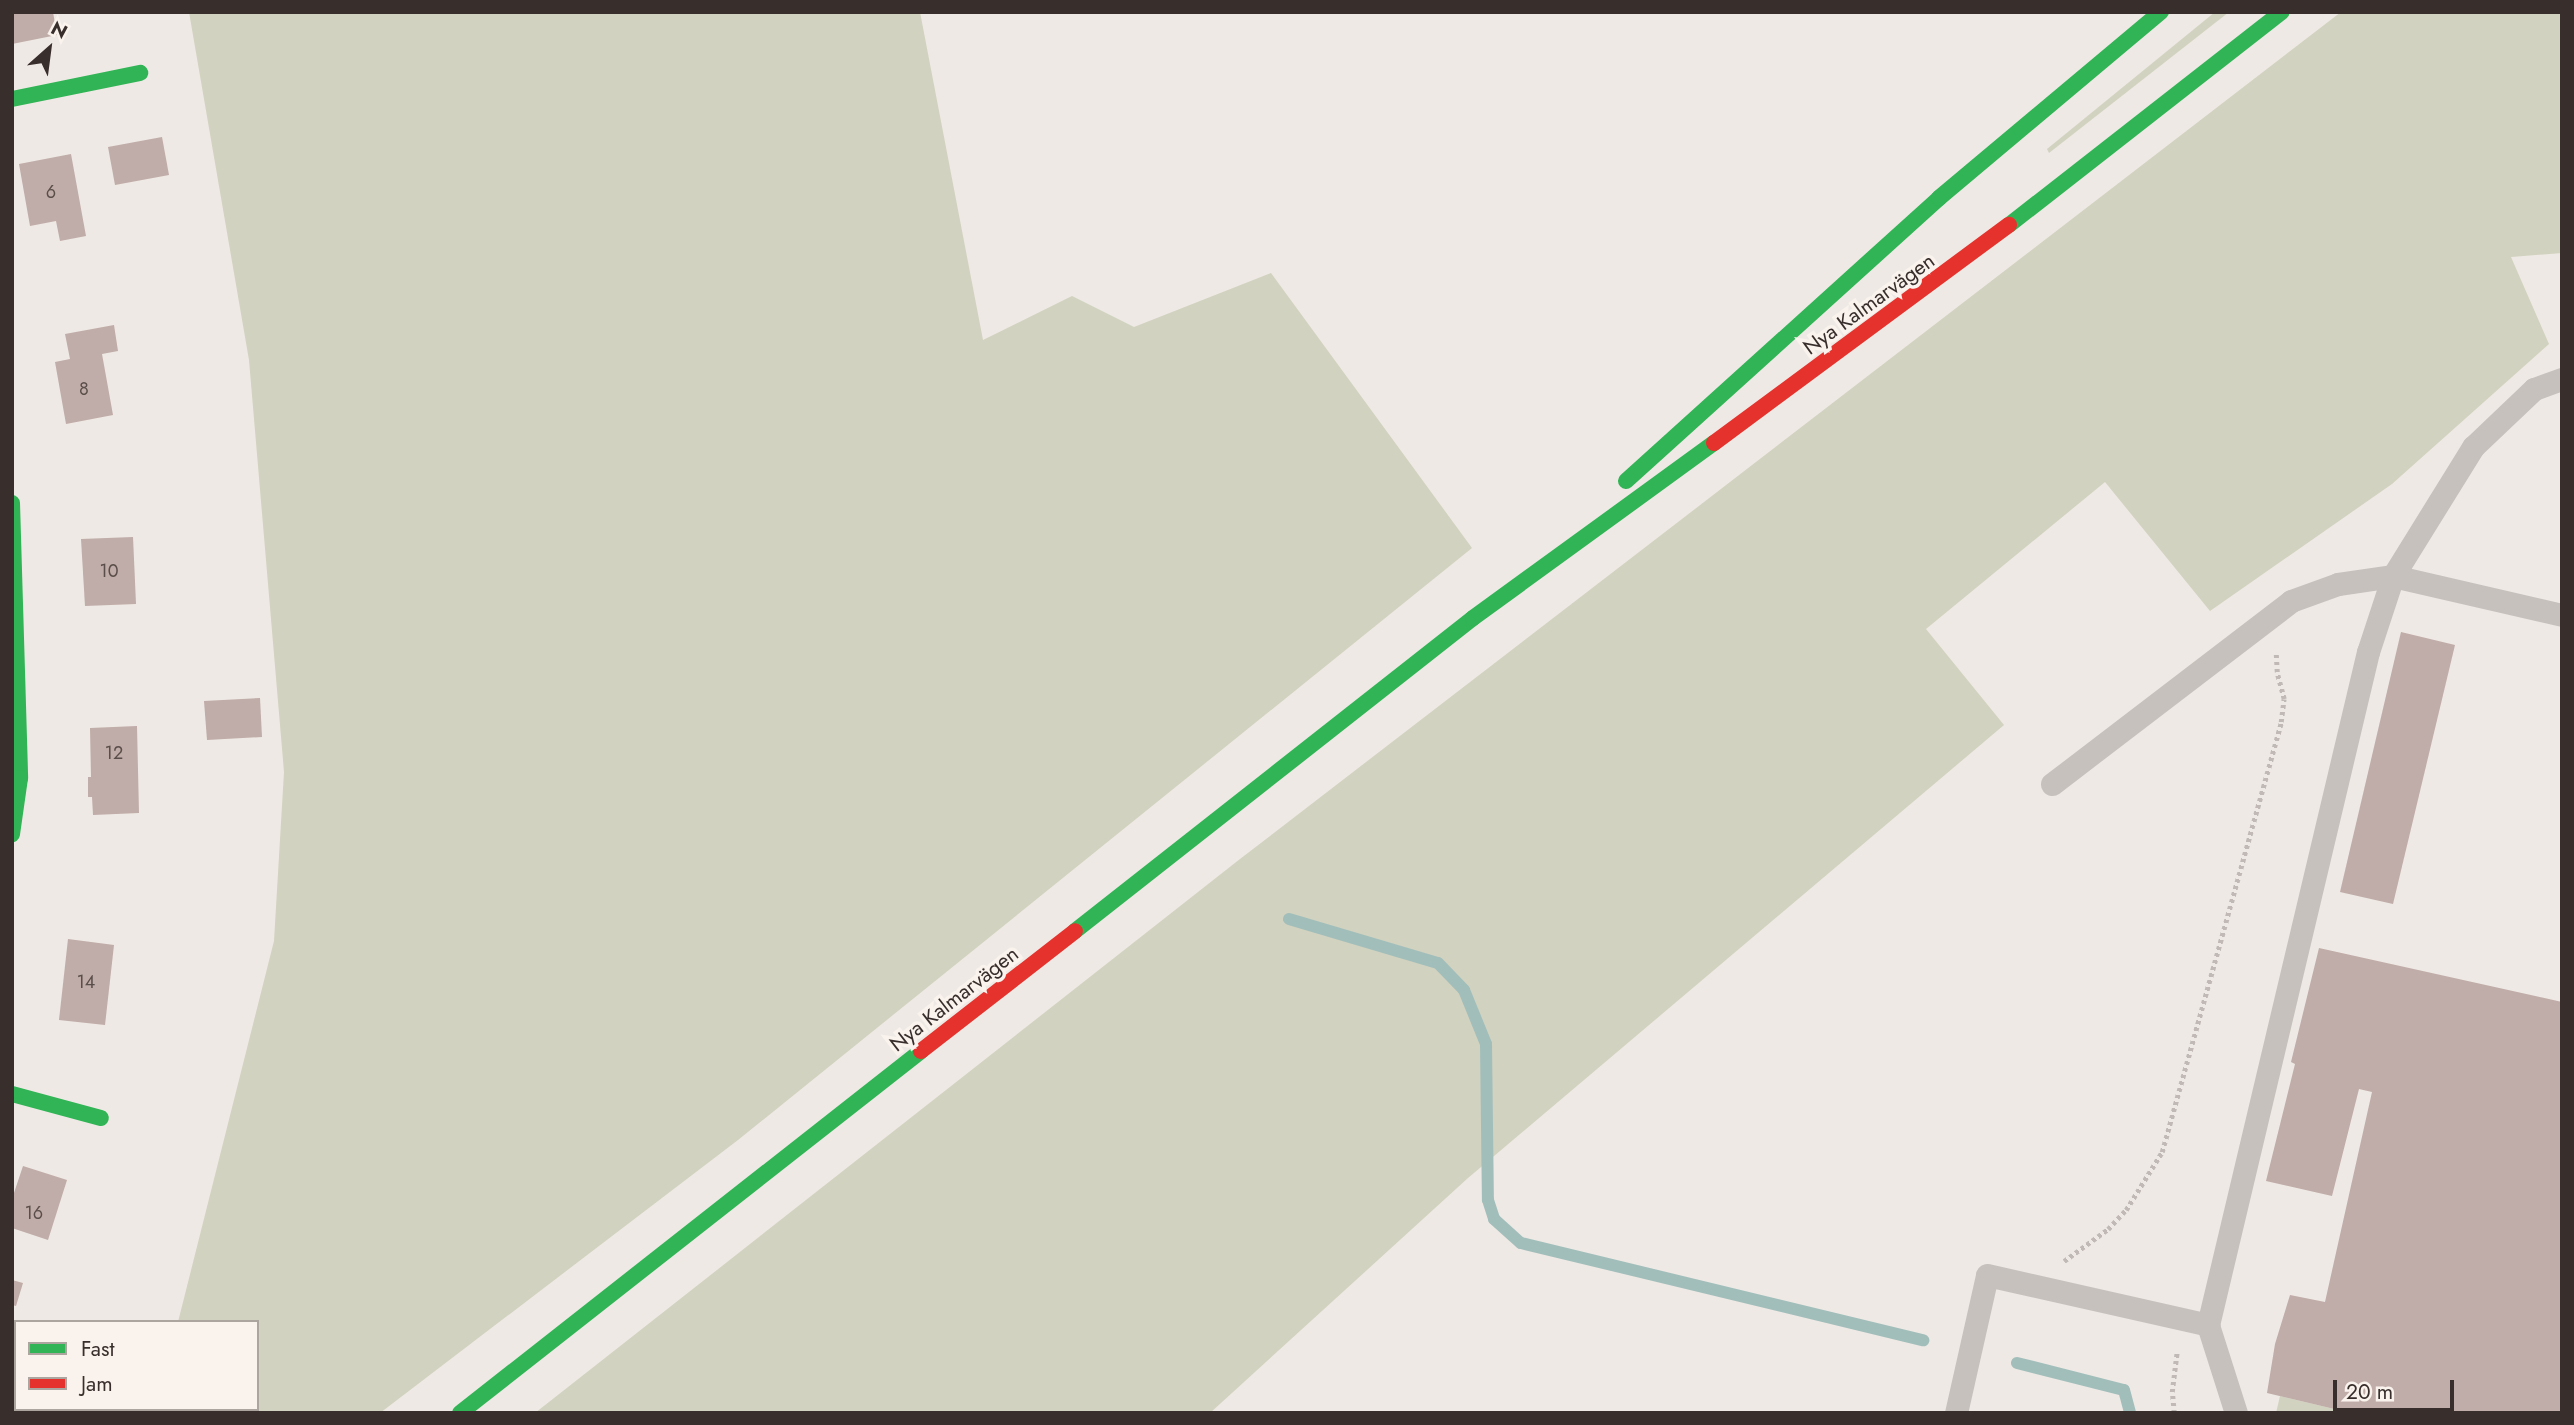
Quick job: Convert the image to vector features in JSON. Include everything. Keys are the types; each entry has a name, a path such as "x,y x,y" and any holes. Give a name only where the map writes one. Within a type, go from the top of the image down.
{"main road":[{"name":"Nya Kalmarvägen","path":"1618,487 1939,198 2161,12"},
{"name":"Nya Kalmarvägen","path":"460,1413 1474,618 1969,257 2282,12"},
{"path":"12,99 140,73"},
{"path":"12,503 20,778 12,834"},
{"name":"Nya Kalmarvägen","path":"1474,618 1598,506"},
{"path":"12,1094 101,1118"}],"lane":[{"path":"2235,1413 2208,1325 2368,652 2393,576 2473,447 2534,389 2562,379"},
{"path":"2052,784 2291,601 2338,584 2393,576 2562,615"},
{"path":"1955,1413 1987,1275 2208,1325"}],"path":[{"path":"2049,1289 2057,1267 2108,1229 2126,1210 2162,1152 2281,723 2284,699 2277,672 2275,641 2291,601"},
{"path":"2174,1413 2172,1392 2175,1363 2184,1319"}],"green space":[{"path":"189,12 920,12 983,340 1072,296 1134,327 1271,273 1472,548 738,1140 380,1413 155,1413 259,1411 259,1320 179,1320 274,941 284,772 249,360"},
{"path":"2215,12 2229,12 2049,153 2047,149"},
{"path":"2341,12 2562,12 2562,253 2511,257 2549,344 2392,484 2210,611 2105,482 1926,629 2004,725 1468,1178 1210,1413 535,1413 1240,859"},
{"path":"2280,1396 2351,1413 2276,1413"}],"building":[{"path":"12,12 53,12 57,35 12,44"},
{"path":"162,137 169,175 115,185 108,147"},
{"path":"71,154 86,236 60,241 56,221 30,226 19,164"},
{"path":"114,325 118,351 102,354 113,415 66,424 55,362 70,359 65,334"},
{"path":"133,537 136,604 85,606 81,539"},
{"path":"2401,632 2455,645 2393,904 2340,892"},
{"path":"260,698 262,737 207,740 204,701"},
{"path":"137,726 139,813 93,815 92,797 88,797 88,777 91,777 90,728"},
{"path":"68,939 114,945 105,1025 59,1020"},
{"path":"2319,948 2562,1002 2562,1413 2351,1413 2267,1393 2275,1344 2290,1295 2325,1302 2372,1092 2359,1089 2332,1196 2266,1181 2295,1064 2291,1062"},
{"path":"23,1166 67,1180 48,1240 12,1228 12,1199"},
{"path":"12,1280 23,1283 16,1306 12,1305"}],"waterway":[{"path":"1289,919 1438,963 1464,990 1486,1044 1488,1200 1494,1219 1521,1243 1923,1340"},
{"path":"2017,1363 2124,1390 2130,1413"}],"traffic: fast":[{"path":"1626,481 1939,198 2161,12"},
{"path":"2009,225 2282,12"},
{"path":"12,99 140,73"},
{"path":"1075,931 1473,618 1714,443"},
{"path":"12,503 20,778 12,834"},
{"path":"460,1413 921,1051"},
{"path":"12,1094 101,1118"}],"traffic: jam":[{"path":"1714,443 2009,225"},
{"path":"921,1051 1075,931"}]}
